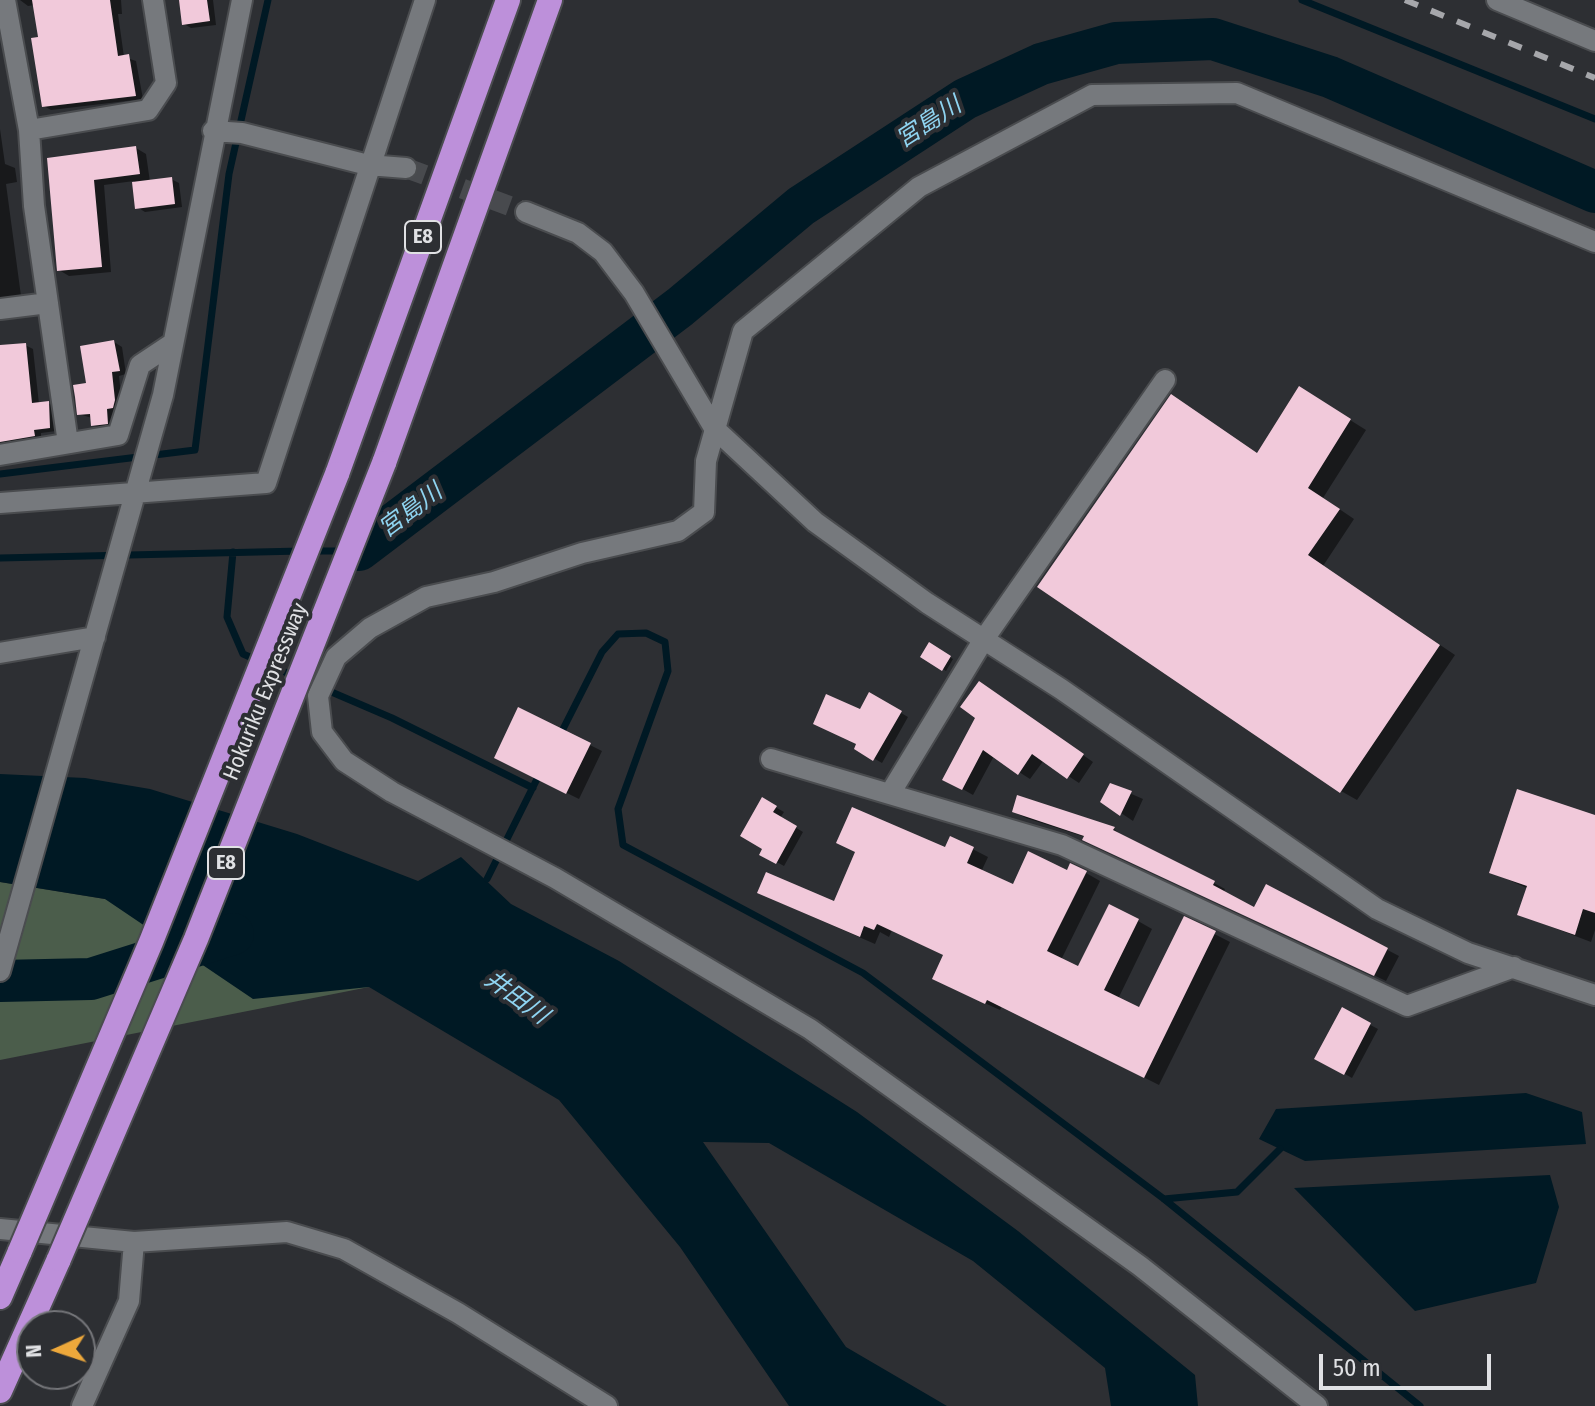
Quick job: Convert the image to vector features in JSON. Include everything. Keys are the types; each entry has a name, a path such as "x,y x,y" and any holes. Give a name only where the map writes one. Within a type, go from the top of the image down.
{"highway":[{"name":"Hokuriku Expressway","path":"0,1297 151,942 337,474 508,0"},
{"name":"Hokuriku Expressway","path":"0,1391 196,939 384,463 550,0"}],"street":[{"path":"5,0 8,61 29,130 34,206 68,443"},
{"path":"29,130 148,110 166,83 153,0"},
{"path":"0,971 163,395 213,131 242,0"},
{"path":"0,503 266,483 368,165 425,0"},
{"path":"1497,0 1595,41"},
{"path":"1317,1406 1140,1266 810,1029 555,878 392,792 344,761 322,732 318,696 336,657 370,628 426,597 494,582 582,553 678,531 704,512 706,461 743,331 919,187 1092,95 1237,93 1595,242"},
{"path":"213,131 242,133 368,165 406,168"},
{"path":"526,212 578,233 603,252 634,293 714,428 815,522 1377,909 1468,953 1595,995"},
{"path":"0,309 48,303"},
{"path":"0,455 118,435 140,365 173,343"},
{"path":"891,792 984,639 1165,380"},
{"path":"0,653 95,637"},
{"path":"771,759 1062,845 1407,1006 1514,967"},
{"path":"0,1229 134,1242 287,1232 344,1249 458,1313 607,1406"},
{"path":"82,1406 129,1301 134,1242"}],"green space":[{"path":"0,882 105,899 369,987 0,1060"}],"water":[{"path":"0,774 85,778 150,789 297,834 418,881 461,857 511,904 619,961 857,1112 1018,1231 1195,1375 1198,1406 1111,1406 1105,1368 973,1261 769,1143 703,1142 846,1347 947,1406 789,1406 680,1247 559,1100 369,987 253,999 105,899 0,882"},
{"path":"1526,1093 1582,1112 1586,1144 1305,1161 1259,1139 1276,1109"},
{"path":"1550,1175 1559,1207 1536,1283 1415,1311 1294,1188"}],"building":[{"path":"32,0 110,0 118,56 129,54 136,96 42,107 31,38 38,37"},
{"path":"179,0 207,0 210,21 182,25"},
{"path":"136,146 140,174 94,180 102,267 57,271 47,158"},
{"path":"172,177 175,204 135,209 132,182"},
{"path":"114,340 120,371 112,372 113,408 107,409 108,424 91,426 90,414 77,415 73,385 86,383 80,346"},
{"path":"26,343 32,403 49,401 50,428 34,430 35,436 0,442 0,345"},
{"path":"1299,386 1351,419 1308,488 1340,509 1308,555 1440,645 1340,793 1037,587 1171,394 1257,453"},
{"path":"929,642 951,656 942,671 920,657"},
{"path":"979,681 1084,754 1067,779 1032,754 1018,775 983,750 962,790 942,780 975,718 960,707"},
{"path":"869,692 902,711 873,761 854,749 856,744 813,724 826,694 860,709"},
{"path":"518,707 591,743 566,794 494,758"},
{"path":"1110,783 1132,791 1120,816 1100,802"},
{"path":"1517,789 1595,815 1595,913 1583,909 1575,935 1517,915 1527,886 1489,873"},
{"path":"1017,795 1115,827 1113,830 1215,881 1213,885 1254,907 1266,884 1388,948 1374,976 1082,840 1084,836 1012,812"},
{"path":"762,797 777,806 773,812 797,826 776,864 759,855 762,849 740,836"},
{"path":"852,807 945,847 950,836 974,847 967,863 1013,884 1028,851 1067,870 1070,863 1087,871 1047,951 1078,966 1109,904 1139,919 1104,990 1139,1007 1184,916 1216,931 1144,1078 987,1000 985,1004 932,979 943,955 877,924 874,930 864,926 860,937 757,893 766,872 834,901 855,852 836,843"},
{"path":"1342,1007 1371,1023 1344,1075 1314,1059"}],"waterway":[{"path":"0,474 195,450 229,174 268,0"},
{"path":"1302,0 1595,119"},
{"name":"宮島川","path":"359,550 680,307 801,206 965,99 1041,64 1116,43 1213,39 1330,77 1595,192"},
{"path":"0,558 301,551"},
{"path":"313,551 345,551"},
{"path":"233,552 227,617 243,654 392,718 533,788"},
{"path":"559,737 602,652 618,634 646,633 665,642 668,671 618,809 623,845 863,973 1164,1199 1420,1406"},
{"path":"487,879 540,773"},
{"name":"井田川","path":"0,981 91,979 233,934"},
{"path":"1164,1199 1237,1192 1280,1149"}],"tunnel":[{"path":"406,168 526,212"}],"railway":[{"path":"1405,0 1595,78"}]}
